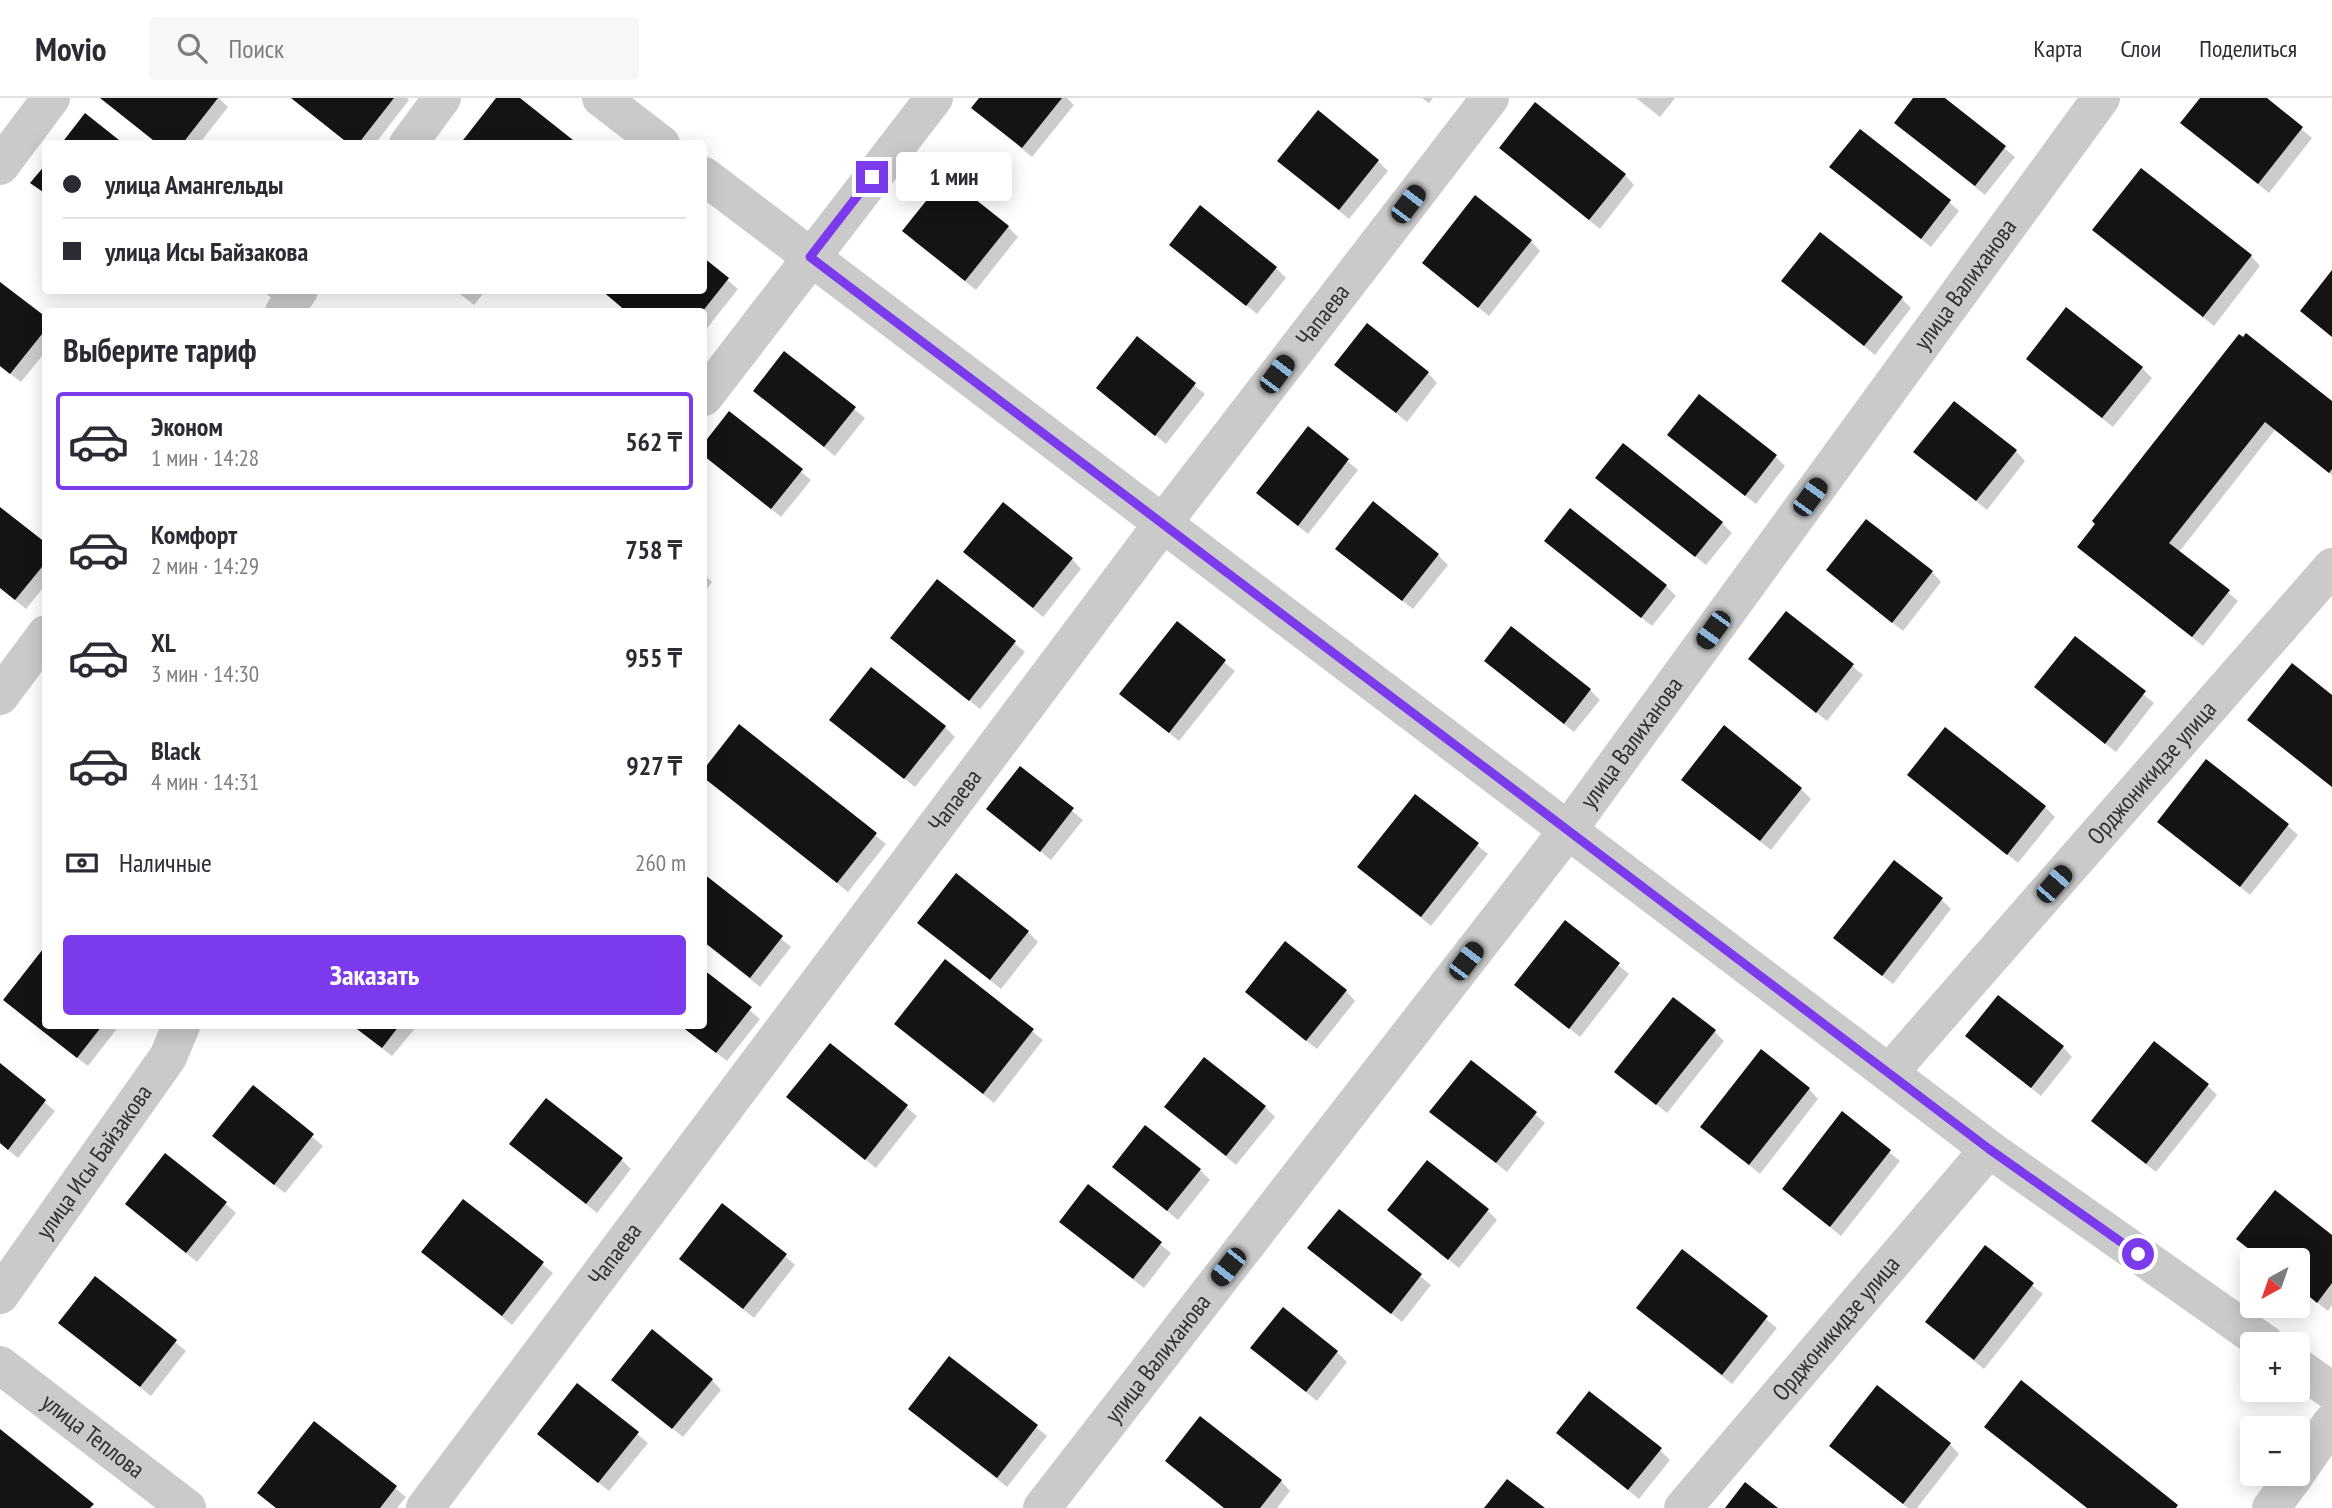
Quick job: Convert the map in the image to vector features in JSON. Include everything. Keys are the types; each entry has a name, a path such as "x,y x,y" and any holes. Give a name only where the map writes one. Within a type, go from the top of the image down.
{"street":[{"path":"0,166 51,98"},
{"path":"411,140 442,98"},
{"path":"601,98 656,140"},
{"path":"707,393 934,98"},
{"name":"Чапаева","path":"425,1508 1163,523 1490,98"},
{"name":"улица Валиханова","path":"1042,1508 1567,830 2101,98"},
{"path":"707,178 1989,1149 2249,1332"},
{"name":"Орджоникидзе улица","path":"1889,1073 2332,567"},
{"path":"0,695 42,639"},
{"name":"улица Исы Байзакова","path":"0,1296 168,1057 180,1029"},
{"name":"Орджоникидзе улица","path":"1683,1508 1989,1149"},
{"name":"улица Теплова","path":"0,1365 187,1508"},
{"path":"2310,1375 2332,1391"},
{"path":"2310,1453 2332,1422"},
{"path":"2272,1508 2287,1486"}],"building":[{"path":"100,98 218,98 185,140 153,140"},
{"path":"291,98 394,98 361,140 344,140"},
{"path":"496,98 520,98 573,140 463,140"},
{"path":"979,98 1062,98 1022,148 971,108"},
{"path":"1913,98 1945,98 2006,146 1975,186 1894,123"},
{"path":"2200,98 2267,98 2303,127 2258,184 2180,123"},
{"path":"1535,102 1626,174 1589,220 1499,148"},
{"path":"1318,110 1379,160 1339,210 1277,161"},
{"path":"85,113 119,140 64,140"},
{"path":"1860,129 1951,200 1921,239 1829,167"},
{"path":"2141,168 2252,255 2203,317 2092,230"},
{"path":"42,169 42,191 30,183"},
{"path":"946,176 1009,226 965,281 902,231"},
{"path":"1475,195 1532,240 1478,308 1422,263"},
{"path":"1200,205 1277,267 1246,306 1169,245"},
{"path":"1820,232 1903,297 1864,346 1781,281"},
{"path":"707,260 729,278 705,308 622,308 606,294 707,294"},
{"path":"2332,270 2332,337 2300,311"},
{"path":"0,282 42,314 42,334 10,374 0,366"},
{"path":"2066,307 2143,367 2102,418 2026,359"},
{"path":"1367,323 1429,372 1396,413 1334,365"},
{"path":"2246,333 2332,401 2332,469 2329,473 2265,422 2169,543 2230,590 2192,637 2077,547 2095,524 2092,521 2239,334 2243,337"},
{"path":"1137,336 1196,383 1155,436 1096,388"},
{"path":"784,351 856,407 824,447 753,391"},
{"path":"1699,394 1777,455 1745,496 1667,435"},
{"path":"1954,401 2017,450 1976,501 1913,452"},
{"path":"729,411 803,469 771,509 707,458 707,439"},
{"path":"1308,426 1349,459 1298,526 1256,493"},
{"path":"1623,443 1723,522 1695,557 1595,478"},
{"path":"1373,501 1439,554 1402,601 1335,549"},
{"path":"1003,502 1073,558 1033,608 963,552"},
{"path":"0,507 42,540 42,567 15,600 0,588"},
{"path":"1570,508 1667,585 1641,618 1544,541"},
{"path":"1866,519 1933,571 1892,623 1826,570"},
{"path":"937,579 1016,641 969,701 890,638"},
{"path":"1786,611 1854,664 1816,713 1748,659"},
{"path":"1177,621 1226,660 1169,733 1119,694"},
{"path":"1511,626 1591,689 1564,724 1484,661"},
{"path":"2075,636 2146,691 2105,744 2034,687"},
{"path":"2292,663 2332,695 2332,787 2247,720"},
{"path":"871,667 946,726 904,779 829,720"},
{"path":"739,724 877,833 837,883 707,780 707,765"},
{"path":"1724,725 1802,788 1760,841 1681,780"},
{"path":"1945,727 2046,806 2007,855 1907,775"},
{"path":"2206,759 2289,824 2240,887 2157,822"},
{"path":"1020,766 1074,808 1040,852 986,809"},
{"path":"1415,794 1479,843 1421,917 1357,867"},
{"path":"1894,860 1943,898 1882,976 1833,938"},
{"path":"956,873 1029,931 990,980 917,923"},
{"path":"707,876 783,936 750,978 707,944"},
{"path":"1565,920 1620,963 1569,1029 1514,985"},
{"path":"1285,941 1347,990 1306,1041 1245,992"},
{"path":"42,950 42,1029 100,1029 77,1058 3,1000"},
{"path":"945,959 1034,1029 983,1094 894,1024"},
{"path":"707,972 752,1007 716,1053 685,1029 707,1029"},
{"path":"1998,995 2064,1046 2031,1088 1965,1036"},
{"path":"1673,997 1716,1030 1656,1105 1614,1072"},
{"path":"357,1029 397,1029 382,1048"},
{"path":"2154,1041 2209,1084 2146,1164 2091,1121"},
{"path":"830,1043 908,1105 865,1160 786,1097"},
{"path":"1761,1049 1810,1088 1749,1165 1700,1127"},
{"path":"1204,1057 1266,1106 1226,1156 1164,1107"},
{"path":"1471,1060 1537,1112 1496,1163 1429,1112"},
{"path":"0,1063 46,1100 8,1150 0,1143"},
{"path":"253,1085 314,1134 274,1185 212,1136"},
{"path":"546,1098 623,1158 586,1204 509,1144"},
{"path":"1842,1111 1891,1150 1830,1227 1782,1189"},
{"path":"1145,1125 1201,1169 1167,1211 1112,1167"},
{"path":"165,1153 227,1202 186,1253 125,1204"},
{"path":"1427,1160 1489,1209 1448,1260 1387,1210"},
{"path":"1088,1184 1162,1242 1133,1279 1059,1222"},
{"path":"2275,1190 2332,1235 2332,1283 2317,1303 2310,1297 2310,1248 2248,1248 2236,1239"},
{"path":"463,1199 544,1262 502,1316 421,1252"},
{"path":"722,1203 787,1254 743,1309 679,1259"},
{"path":"1339,1209 1422,1274 1391,1314 1307,1248"},
{"path":"1985,1245 2034,1283 1974,1360 1925,1322"},
{"path":"1682,1249 1768,1316 1722,1375 1636,1308"},
{"path":"95,1276 177,1340 140,1387 58,1323"},
{"path":"1283,1307 1338,1351 1306,1392 1250,1348"},
{"path":"652,1329 713,1379 672,1429 611,1380"},
{"path":"949,1356 1038,1425 997,1478 908,1409"},
{"path":"2021,1380 2178,1505 2176,1508 2087,1508 1984,1427"},
{"path":"577,1383 639,1432 598,1483 537,1434"},
{"path":"1877,1385 1951,1443 1903,1504 1829,1446"},
{"path":"1589,1391 1662,1448 1628,1490 1556,1433"},
{"path":"1200,1416 1282,1480 1260,1508 1224,1508 1165,1461"},
{"path":"314,1421 397,1486 380,1508 276,1508 257,1493"},
{"path":"0,1429 94,1504 90,1508 0,1508"},
{"path":"1507,1479 1545,1508 1484,1508"},
{"path":"1745,1482 1778,1508 1725,1508"}],"route":[{"path":"872,177 810,257 1989,1149 2138,1254"}]}
